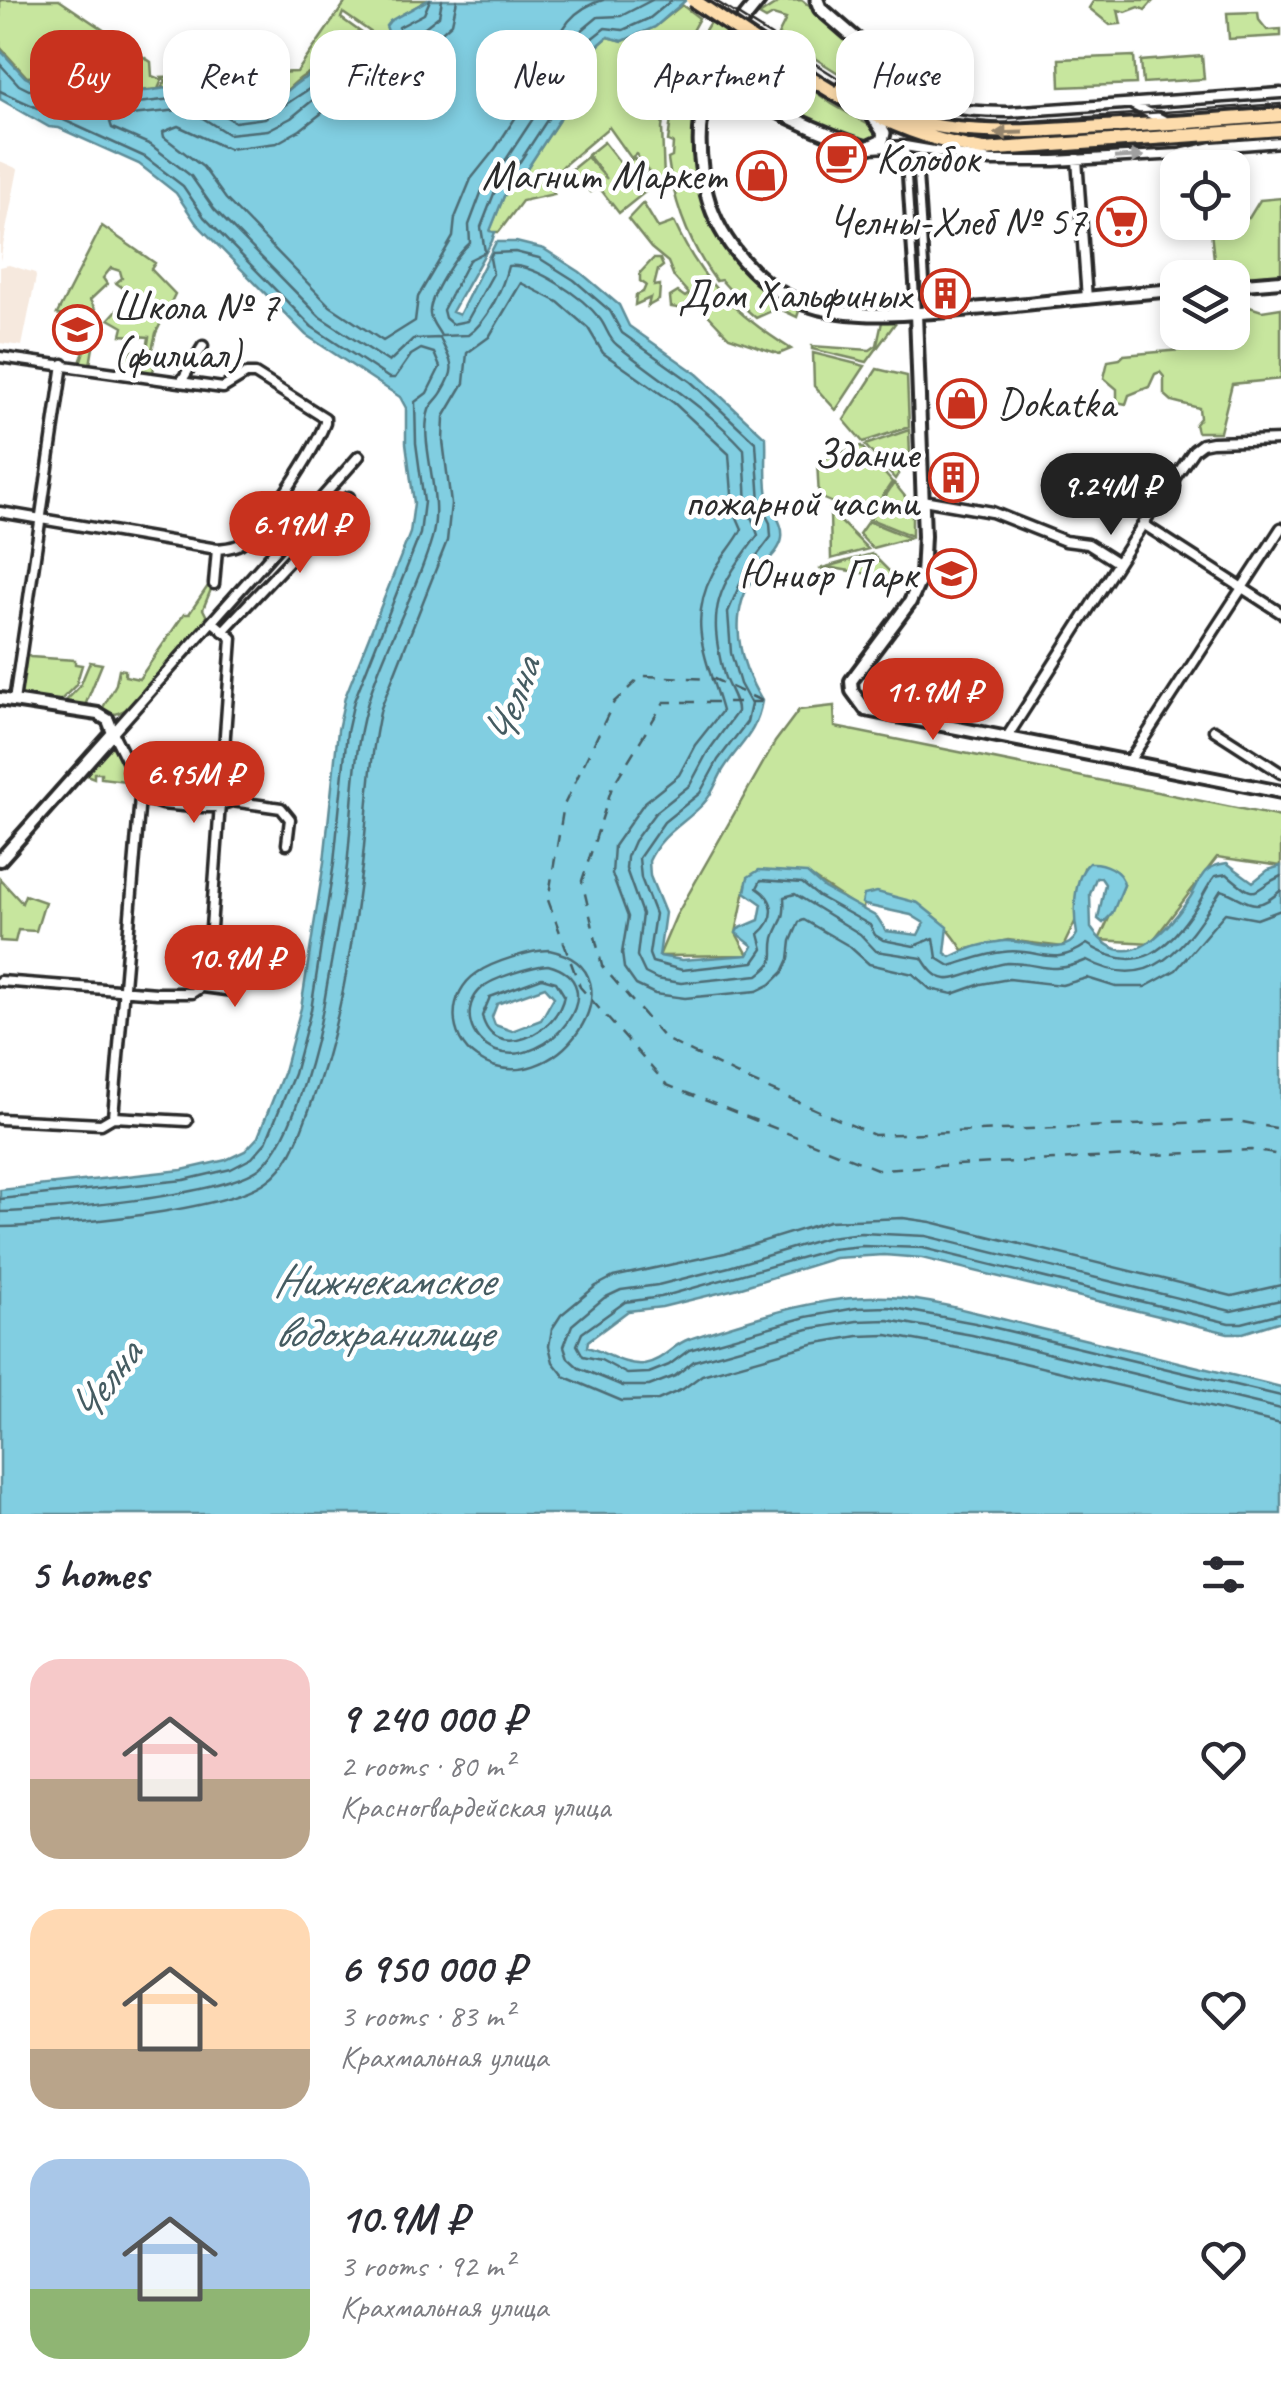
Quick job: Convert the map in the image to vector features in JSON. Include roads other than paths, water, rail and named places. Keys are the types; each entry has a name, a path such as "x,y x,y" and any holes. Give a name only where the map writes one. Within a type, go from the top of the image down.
{"main road":[{"path":"693,0 744,30"},
{"path":"708,0 748,30"},
{"path":"737,30 759,3"},
{"path":"816,3 847,30"},
{"path":"907,120 984,134 1281,116"},
{"path":"797,120 867,148 882,141 881,120"},
{"path":"890,120 952,144 982,150 1281,130"}],"street":[{"path":"974,111 1281,93"},
{"path":"1130,103 1169,123"},
{"path":"700,120 699,165 709,204 739,257 803,304 858,313 922,313 1160,292"},
{"path":"899,126 965,157"},
{"path":"1189,150 1223,134"},
{"path":"1199,150 1281,142"},
{"path":"905,146 914,286 922,313"},
{"path":"867,148 905,146 991,161 1160,155"},
{"path":"917,158 925,286 921,579 910,602 851,680 852,692 866,710 1280,788"},
{"path":"1077,159 1088,299"},
{"path":"909,208 920,207"},
{"path":"911,232 922,232"},
{"path":"912,257 923,257"},
{"path":"1250,284 1281,282"},
{"path":"914,286 925,286"},
{"path":"181,382 203,346"},
{"path":"0,357 223,388 246,374 255,374 325,418 326,423 276,505 250,537 236,547 217,549 0,512"},
{"path":"14,701 63,364"},
{"path":"1007,737 1182,464 1202,444 1281,440"},
{"path":"0,860 359,456"},
{"path":"223,630 350,497"},
{"path":"923,500 992,512 1065,541 1088,544 1118,562"},
{"path":"1142,524 1281,613"},
{"path":"1130,760 1281,528"},
{"path":"214,584 217,549"},
{"path":"202,988 209,972 232,638 213,622"},
{"path":"0,699 98,714 108,720 140,797 113,1117"},
{"path":"1214,730 1281,773"},
{"path":"140,797 186,806 214,807 232,801 281,808 290,819 287,844"},
{"path":"0,981 158,993 192,993 202,988 234,991 241,983"},
{"path":"0,1120 100,1124 113,1117 187,1121"}],"water":[{"name":"Нижнекамское водохранилище","path":"428,0 686,0 655,27 617,30 617,39 608,37 597,47 597,30 476,30 476,120 559,120 504,196 490,231 495,232 492,241 452,312 459,315 496,242 544,249 580,272 619,305 629,326 697,374 766,438 767,494 782,538 746,591 739,623 742,655 762,701 752,731 709,796 667,836 649,861 650,876 665,913 659,956 682,960 748,955 753,946 736,933 759,920 762,904 745,892 748,877 759,870 807,873 824,888 877,917 886,931 918,935 924,923 911,915 865,905 864,895 877,892 918,903 948,927 945,953 951,957 997,942 1055,947 1071,942 1077,934 1077,887 1089,863 1111,868 1124,885 1112,914 1103,923 1098,919 1105,884 1096,878 1090,894 1091,928 1104,943 1131,950 1144,945 1168,925 1212,867 1227,863 1253,882 1281,866 1281,1321 1243,1333 1228,1333 922,1258 884,1255 835,1258 735,1289 628,1311 588,1341 587,1347 622,1361 644,1364 689,1339 762,1316 839,1299 889,1297 960,1308 1281,1387 1281,1514 0,1514 0,1190 182,1170 226,1160 245,1151 258,1137 284,1071 301,1008 345,697 410,533 414,503 406,408 400,397 306,335 196,223 176,193 139,164 37,120 143,120 143,91 163,89 163,120 290,120 290,88 310,75 310,120 456,120 456,30 388,30 386,26","holes":["545,987 554,997 541,1020 512,1031 495,1025 492,1017 497,1004"]},
{"name":"Нижнекамское водохранилище","path":"0,50 30,80 30,116 0,99"}],"tram line":[{"path":"714,0 852,87 901,108 942,118 1001,123 1281,104"}],"place":[{"name":"Колобок","path":"841,158"},
{"name":"Магнит Маркет","path":"762,175"},
{"name":"Челны-Хлеб № 57","path":"1121,221"},
{"name":"Дом Хальфиных","path":"946,294"},
{"name":"Школа № 7 (филиал)","path":"77,330"},
{"name":"Dokatka","path":"962,403"},
{"name":"Здание пожарной части","path":"954,478"},
{"name":"Юниор Парк","path":"952,574"}],"water label":[{"name":"Челна","path":"512,702"},
{"name":"Челна","path":"105,1382"}]}
